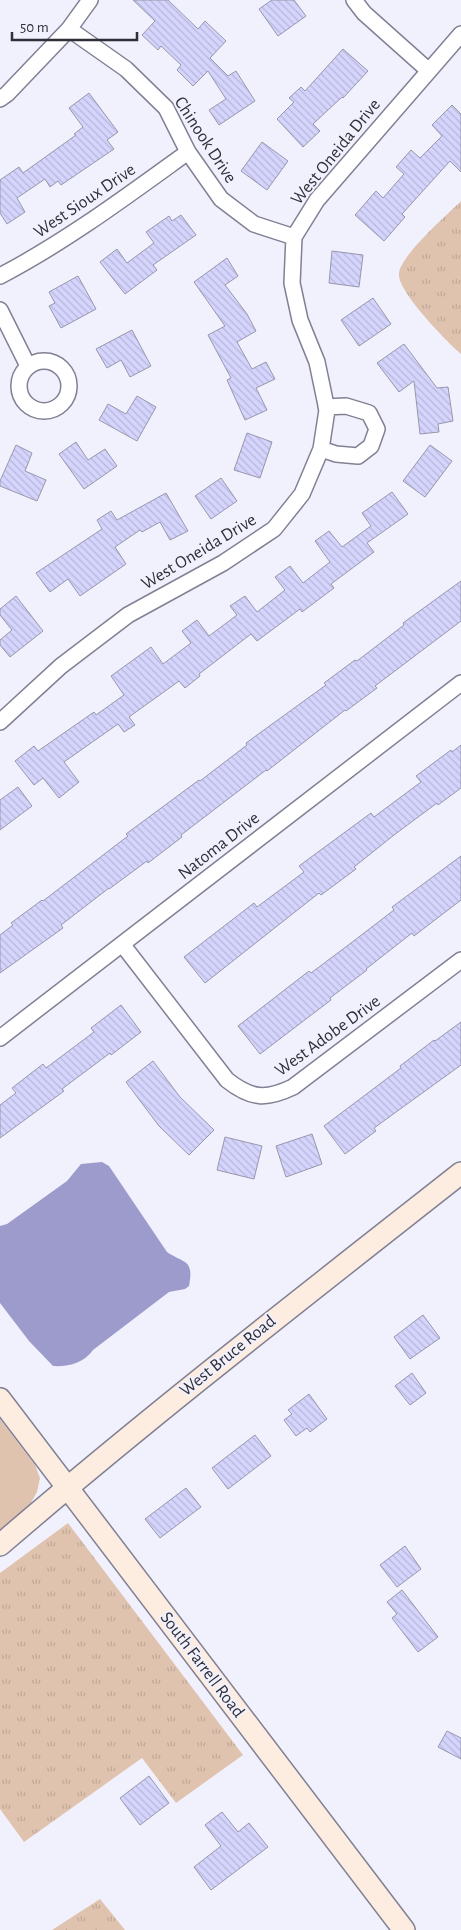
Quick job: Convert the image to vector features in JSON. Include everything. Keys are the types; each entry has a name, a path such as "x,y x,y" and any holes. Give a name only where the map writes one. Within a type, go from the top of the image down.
{"street":[{"path":"0,99 69,29 90,0"},
{"path":"354,0 364,14 429,71"},
{"name":"Chinook Drive","path":"69,29 126,68 166,108 188,152 221,199 254,224 294,237"},
{"name":"West Oneida Drive","path":"3,712 128,615 224,563 274,530 302,494 322,450 326,407 317,362 300,320 292,283 294,237 317,200 461,34"},
{"name":"West Sioux Drive","path":"0,276 38,256 86,225 188,152"},
{"path":"0,310 28,366"},
{"path":"322,450 336,454 358,456 371,446 378,429 369,413 346,406 326,407"},
{"name":"Natoma Drive","path":"0,1038 461,683"},
{"name":"West Adobe Drive","path":"122,944 227,1080 240,1091 252,1095 267,1096 294,1087 461,960"},
{"name":"West Bruce Road","path":"0,1545 242,1344 461,1172"},
{"name":"South Farrell Road","path":"0,1399 404,1930"}],"green space":[{"path":"461,201 461,354 434,328 414,303 400,281 399,273 402,265 416,246"},
{"path":"0,1419 35,1465 40,1478 37,1492 28,1508 0,1534"},
{"path":"68,1523 243,1755 176,1803 142,1758 24,1842 0,1809 0,1573"},
{"path":"100,1899 125,1930 52,1930"}],"water":[{"path":"102,1162 109,1166 167,1252 187,1263 190,1271 189,1286 185,1289 169,1292 80,1361 70,1365 53,1366 29,1341 0,1303 0,1226 7,1224 67,1181 81,1164"}],"building":[{"path":"133,0 168,0 198,29 205,21 226,41 210,58 228,76 236,71 255,101 219,125 209,110 226,99 208,71 193,86 177,70 181,65 161,46 158,50 142,35 155,21"},
{"path":"272,0 294,0 306,16 278,36 259,9"},
{"path":"343,49 368,71 343,98 313,124 320,131 303,147 277,119 294,102 289,98 301,87 305,91"},
{"path":"89,93 118,132 107,140 114,149 61,185 58,181 50,187 45,179 17,198 25,212 7,224 0,213 0,180 19,167 23,173 76,135 74,134 83,127 69,108"},
{"path":"452,105 461,114 461,172 450,161 402,214 405,217 384,241 355,215 376,191 383,198 404,174 396,167 411,150 420,158 442,136 432,125"},
{"path":"262,142 288,161 267,190 241,171"},
{"path":"181,215 196,235 153,265 157,270 125,294 100,262 117,249 127,263 154,243 146,232 169,216 172,221"},
{"path":"332,251 363,255 359,287 329,283"},
{"path":"227,258 238,276 225,285 247,314 256,331 237,342 252,369 266,362 275,379 256,388 267,410 245,420 227,380 231,378 208,335 225,326 194,282"},
{"path":"78,276 96,309 61,328 49,306 55,303 49,292"},
{"path":"373,298 391,324 359,346 341,320"},
{"path":"132,330 151,366 130,377 121,360 107,368 96,349"},
{"path":"404,344 437,388 448,387 453,421 438,424 439,432 420,434 414,381 399,392 377,363"},
{"path":"137,396 156,407 137,441 99,420 108,404 126,414"},
{"path":"247,433 272,442 260,478 234,470"},
{"path":"76,442 88,460 105,449 117,466 84,489 59,454"},
{"path":"16,445 32,453 25,471 46,480 37,501 0,486 0,481"},
{"path":"430,445 452,461 425,497 403,481"},
{"path":"221,478 237,501 211,519 195,496"},
{"path":"392,492 408,514 367,543 374,552 331,584 334,588 302,612 300,609 257,641 251,634 199,674 200,676 185,688 179,681 129,717 135,725 124,732 118,724 64,762 79,782 59,798 43,778 34,785 15,761 34,746 38,751 94,712 96,715 124,695 111,676 151,647 163,664 191,643 182,631 197,620 209,636 237,615 230,606 245,596 257,612 285,590 275,577 290,566 303,583 330,562 315,541 329,531 342,547 371,526 362,513"},
{"path":"166,493 188,531 170,540 160,522 142,532 140,530 115,547 126,564 80,596 68,579 50,592 36,573 102,529 97,520 111,511 117,520"},
{"path":"461,581 461,621 375,686 377,688 345,710 181,835 182,837 148,863 147,861 109,888 61,925 63,928 0,973 0,935 13,925 11,923 43,901 128,836 126,834 200,781 247,745 246,743 326,685 324,683 355,660 357,661 404,625 403,623"},
{"path":"16,596 43,631 10,657 0,645 0,640 12,630 0,615 0,609"},
{"path":"461,745 461,788 438,805 437,803 394,835 354,867 356,869 321,895 319,893 205,983 184,957 254,903 257,907 304,872 299,866 371,813 374,817 421,782 416,776 451,750 452,752"},
{"path":"18,787 32,806 0,830 0,800"},
{"path":"461,856 461,900 414,936 412,933 330,998 331,1000 260,1054 238,1026 309,971 311,973 351,943 394,910 392,907"},
{"path":"121,1005 141,1032 62,1089 64,1091 0,1138 0,1105 16,1093 12,1088 43,1064 46,1068 94,1032 91,1028"},
{"path":"461,1022 461,1065 374,1128 376,1131 345,1154 324,1126 401,1068 400,1066 434,1040"},
{"path":"153,1061 180,1097 214,1130 189,1155 159,1126 126,1082"},
{"path":"312,1134 322,1164 286,1177 276,1146"},
{"path":"225,1137 262,1146 254,1179 217,1170"},
{"path":"423,1315 440,1338 410,1359 394,1337"},
{"path":"412,1373 426,1393 410,1405 395,1386"},
{"path":"309,1394 327,1419 310,1432 307,1428 296,1436 284,1420 292,1414 288,1410"},
{"path":"255,1435 271,1456 228,1489 212,1468"},
{"path":"186,1488 201,1507 160,1538 145,1519"},
{"path":"405,1546 421,1569 397,1587 380,1565"},
{"path":"402,1590 438,1637 418,1652 392,1618 397,1614 387,1602"},
{"path":"447,1731 461,1738 461,1759 438,1747"},
{"path":"149,1776 169,1803 140,1825 120,1798"},
{"path":"222,1812 238,1832 249,1823 268,1847 211,1890 194,1867 221,1846 205,1825"}]}
